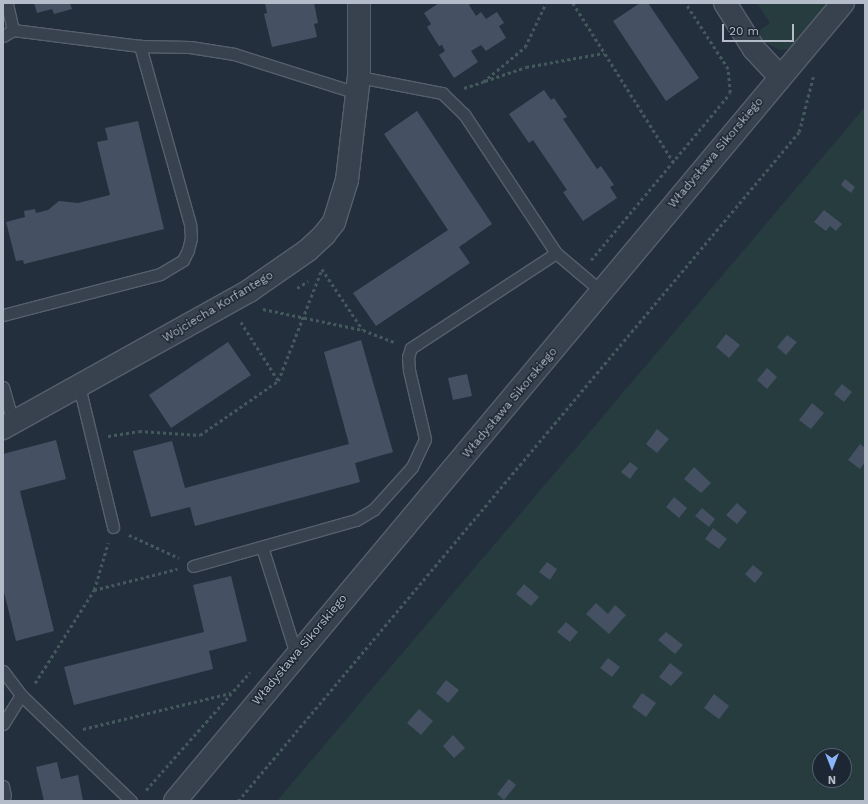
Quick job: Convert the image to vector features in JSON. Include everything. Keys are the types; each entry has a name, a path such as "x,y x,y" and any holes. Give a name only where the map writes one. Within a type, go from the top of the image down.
{"street":[{"name":"Wojciecha Korfantego","path":"8,424 249,291 308,250 324,235 334,222 345,188 358,85 359,3"},
{"path":"725,3 754,49 780,77"},
{"name":"Władysława Sikorskiego","path":"175,801 296,654 547,360 601,291 843,3"}],"lane":[{"path":"7,3 14,30"},
{"path":"3,36 14,30 140,46 190,47 234,54 358,85 442,93 464,114 556,253 601,291"},
{"path":"3,315 160,274 183,260 188,250 191,238 190,224 140,46"},
{"path":"193,566 356,520 374,509 390,494 412,467 425,439 409,370 408,357 411,348 556,253"},
{"path":"79,386 93,438 113,527"},
{"path":"3,387 8,424"},
{"path":"262,547 296,654"},
{"path":"3,671 23,697 131,801"},
{"path":"3,724 23,697"}],"path":[{"path":"483,82 525,47 546,3"},
{"path":"573,3 674,163"},
{"path":"580,273 674,163 726,99 731,86 728,69 685,3"},
{"path":"442,93 483,82 526,67 604,53"},
{"path":"238,801 799,132 814,73"},
{"path":"322,268 363,330"},
{"path":"290,292 303,285 322,268"},
{"path":"93,438 139,432 200,435 278,381 322,268"},
{"path":"265,305 258,308 363,330 411,348"},
{"path":"238,318 278,381"},
{"path":"23,697 94,590 113,527 193,566"},
{"path":"94,590 193,566"},
{"path":"142,795 252,669"},
{"path":"62,734 232,693"}],"green space":[{"path":"757,3 831,3 791,49 780,50 762,41 754,34 770,23"},
{"path":"865,107 865,801 277,801"}],"building":[{"path":"34,3 70,3 72,9 54,14 52,9 37,13"},
{"path":"265,3 314,3 318,23 314,24 317,37 272,47 264,14 267,13"},
{"path":"439,3 472,3 469,5 476,16 481,12 486,19 497,12 504,23 499,26 506,38 486,51 481,45 471,51 478,62 454,78 439,55 445,51 442,45 439,46 427,27 431,24 424,13"},
{"path":"640,3 648,3 699,78 666,101 613,21"},
{"path":"544,90 551,100 554,98 567,117 563,119 597,169 601,166 614,185 610,187 617,198 583,221 563,192 567,190 533,140 529,143 509,114"},
{"path":"417,111 492,224 459,247 470,263 376,326 353,293 448,230 384,134"},
{"path":"138,121 164,229 24,264 23,260 16,261 6,222 25,217 24,211 35,209 36,213 48,210 59,201 78,203 110,195 97,142 108,140 105,128"},
{"path":"845,179 855,187 851,193 841,185"},
{"path":"824,210 842,224 836,231 830,226 826,231 814,222"},
{"path":"726,334 740,345 729,358 716,347"},
{"path":"787,335 797,342 786,355 777,347"},
{"path":"361,340 393,452 355,463 360,482 195,526 190,507 151,517 133,451 172,441 185,488 349,444 324,352"},
{"path":"228,342 251,375 171,428 149,395"},
{"path":"767,368 777,377 767,389 757,380"},
{"path":"467,374 472,396 453,400 448,378"},
{"path":"842,384 852,392 844,402 834,394"},
{"path":"812,403 824,413 811,429 799,420"},
{"path":"657,429 669,439 657,453 646,444"},
{"path":"56,440 66,479 20,491 54,631 16,641 3,588 3,454"},
{"path":"860,444 865,448 865,462 860,469 848,460"},
{"path":"630,462 638,468 630,479 621,472"},
{"path":"694,467 711,483 701,493 684,479"},
{"path":"674,497 687,508 679,518 666,507"},
{"path":"737,503 747,512 737,524 726,515"},
{"path":"702,508 715,519 709,527 695,516"},
{"path":"713,528 727,539 719,549 705,539"},
{"path":"547,562 557,569 550,580 539,572"},
{"path":"753,565 763,573 755,583 745,574"},
{"path":"231,576 247,641 209,651 213,669 74,705 64,667 204,632 193,585"},
{"path":"524,584 539,597 531,606 516,594"},
{"path":"596,603 608,614 615,605 626,615 609,634 586,614"},
{"path":"566,622 578,632 570,642 557,632"},
{"path":"666,632 683,645 675,654 658,640"},
{"path":"608,658 620,667 612,677 600,668"},
{"path":"670,663 683,673 671,686 659,677"},
{"path":"446,680 459,690 448,703 436,693"},
{"path":"642,693 656,703 646,717 632,707"},
{"path":"714,694 729,706 719,719 704,708"},
{"path":"419,709 433,721 421,735 407,723"},
{"path":"453,735 465,748 454,758 443,746"},
{"path":"57,762 61,779 78,775 83,801 44,801 36,767"},
{"path":"509,779 516,785 504,800 497,794"}]}
